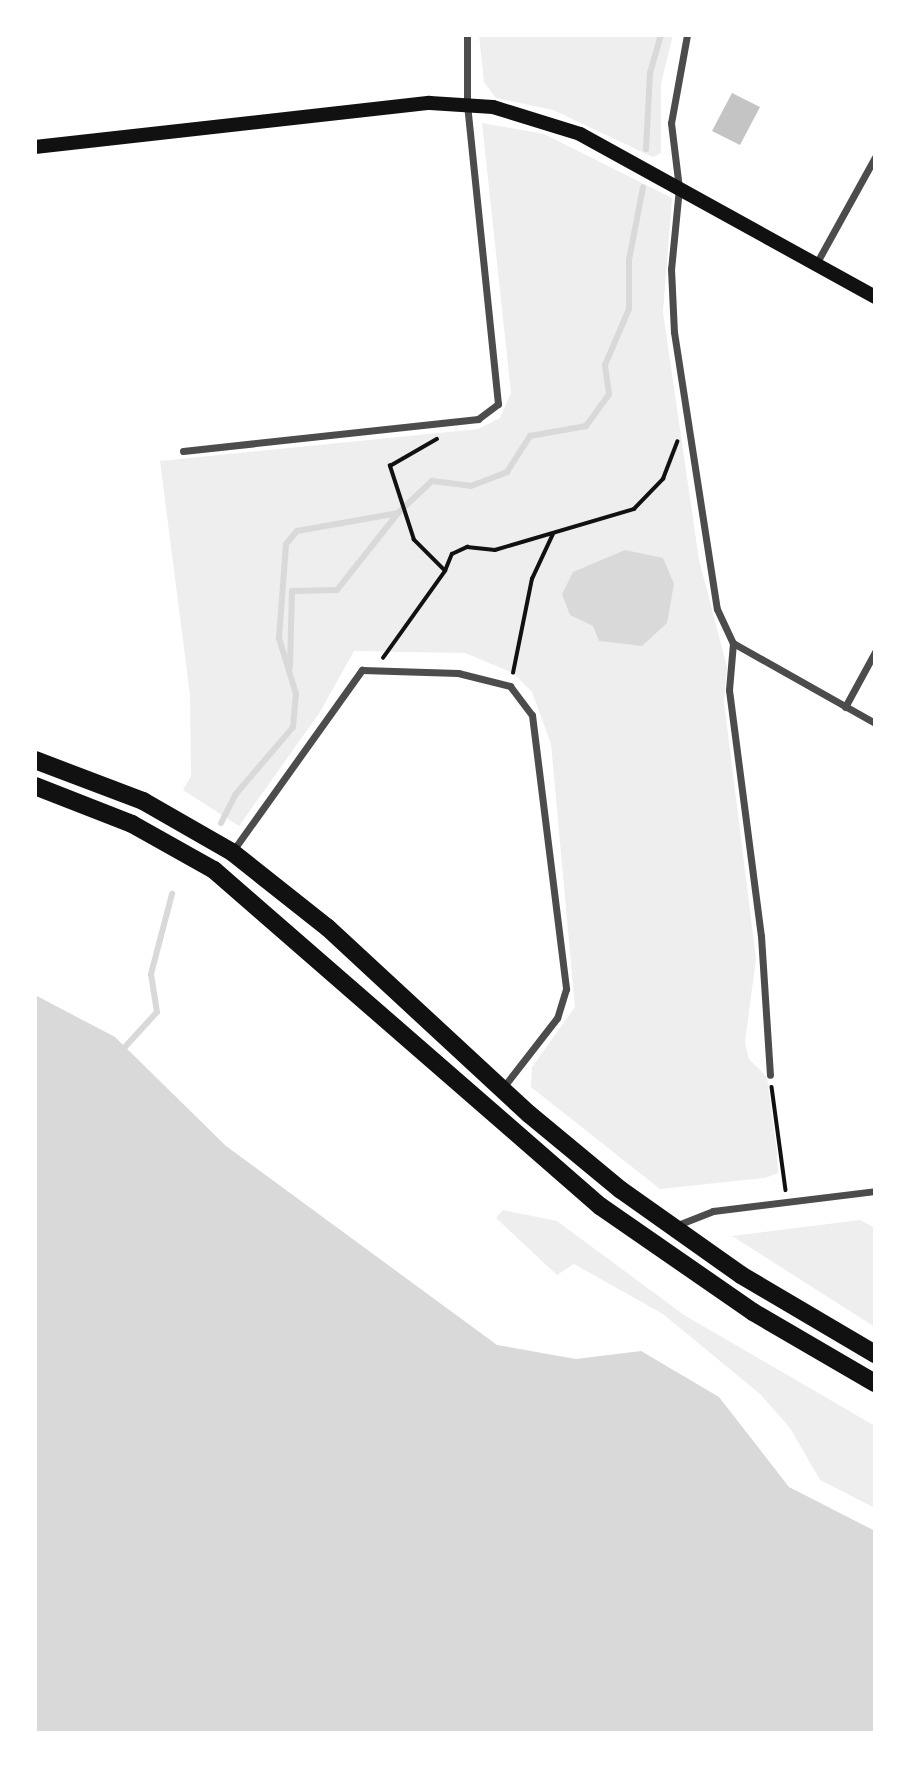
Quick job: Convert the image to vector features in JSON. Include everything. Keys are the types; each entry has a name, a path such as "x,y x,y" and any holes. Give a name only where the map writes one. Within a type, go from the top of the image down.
{"main road":[{"path":"35,147 411,105 467,105 524,114 580,134 875,297"},
{"path":"35,760 143,802 232,852 328,928 502,1090 671,1228 875,1354"},
{"path":"35,786 132,824 214,870 600,1206 753,1312 875,1383"}],"street":[{"path":"183,451 478,419 493,411 502,393 467,105 467,35"},
{"path":"687,35 671,123 679,188 672,303 686,417 717,609 733,642 729,690 761,936 770,1074"},
{"path":"816,264 875,157"},
{"path":"733,642 875,723"},
{"path":"845,707 875,652"},
{"path":"232,852 355,677 376,667 480,676 510,686 532,715 566,989 557,1018 502,1090"},
{"path":"671,1228 713,1211 875,1191"}],"path":[{"path":"376,667 445,571 452,554 467,547 495,550 634,509 663,479 686,417"},
{"path":"440,437 390,466 395,490 414,540 445,571"},
{"path":"510,686 531,579 553,534"},
{"path":"770,1074 787,1201"}],"shaded area":[{"path":"479,35 673,35 661,84 661,153 653,157 553,110 496,98 484,82"},
{"path":"482,123 544,134 672,198 663,312 699,560 727,667 724,702 756,959 745,1042 749,1059 767,1077 777,1152 778,1173 765,1178 660,1189 531,1087 532,1067 575,1007 551,744 532,692 513,673 465,653 354,651 320,712 239,826 183,790 191,776 190,695 160,461 478,429 500,418 511,393"},
{"path":"625,550 663,558 674,584 667,623 642,646 599,641 593,626 570,615 562,594 573,572"},
{"path":"35,995 115,1037 226,1146 497,1345 576,1359 641,1351 719,1397 789,1487 875,1531 875,1733 35,1733"},
{"path":"503,1210 557,1221 684,1315 875,1426 875,1508 820,1480 790,1428 760,1394 663,1314 574,1264 557,1275 496,1218"},
{"path":"860,1220 875,1228 875,1327 732,1236"}],"building":[{"path":"732,93 760,107 740,145 712,131"}],"waterway":[{"path":"646,149 650,73 661,35"},
{"path":"221,823 235,795 293,727 296,694 279,638 286,544 297,531 398,513 432,481 471,486 507,472 530,436 586,426 609,394 605,365 629,309 629,260 643,187"},
{"path":"290,667 292,591 337,590 398,513"},
{"path":"125,1047 157,1012 151,974 172,894"}]}
